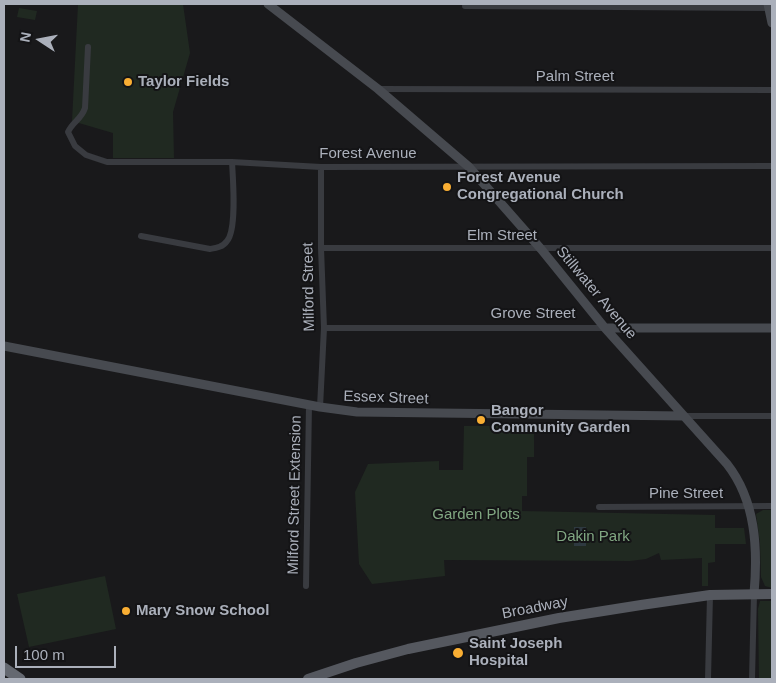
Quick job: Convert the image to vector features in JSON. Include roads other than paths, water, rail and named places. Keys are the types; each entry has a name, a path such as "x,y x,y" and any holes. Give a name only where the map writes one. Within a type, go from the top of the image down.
{"highway":[{"path":"4,668 20,679"}],"main road":[{"name":"Broadway","path":"308,679 356,663 484,633 641,605 710,595 772,594"}],"street":[{"name":"Stillwater Avenue","path":"268,4 378,89 469,167 541,249 604,328 734,473 741,484 749,506 754,530 756,577 752,679"},
{"path":"465,6 770,7 772,23"},
{"name":"Forest Avenue","path":"88,48 85,108 82,117 72,125 68,132 75,146 86,155 107,162 232,162 321,167 772,166"},
{"name":"Palm Street","path":"378,89 772,90"},
{"path":"141,236 210,249 220,247 228,241 233,230 232,162"},
{"name":"Milford Street","path":"320,407 324,328 321,248 321,167"},
{"name":"Elm Street","path":"321,248 772,248"},
{"name":"Grove Street","path":"324,328 772,328"},
{"name":"Essex Street","path":"4,346 308,405 357,412 772,416"},
{"name":"Milford Street Extension","path":"306,586 308,405"},
{"name":"Pine Street","path":"600,507 772,506"},
{"path":"708,679 710,595"}],"place":[{"name":"Taylor Fields","path":"128,82"},
{"name":"Forest Avenue Congregational Church","path":"447,187"},
{"name":"Bangor Community Garden","path":"481,420"},
{"name":"Mary Snow School","path":"126,611"},
{"name":"Saint Joseph Hospital","path":"458,653"}],"park label":[{"name":"Garden Plots","path":"476,515"},
{"name":"Dakin Park","path":"593,537"}]}
